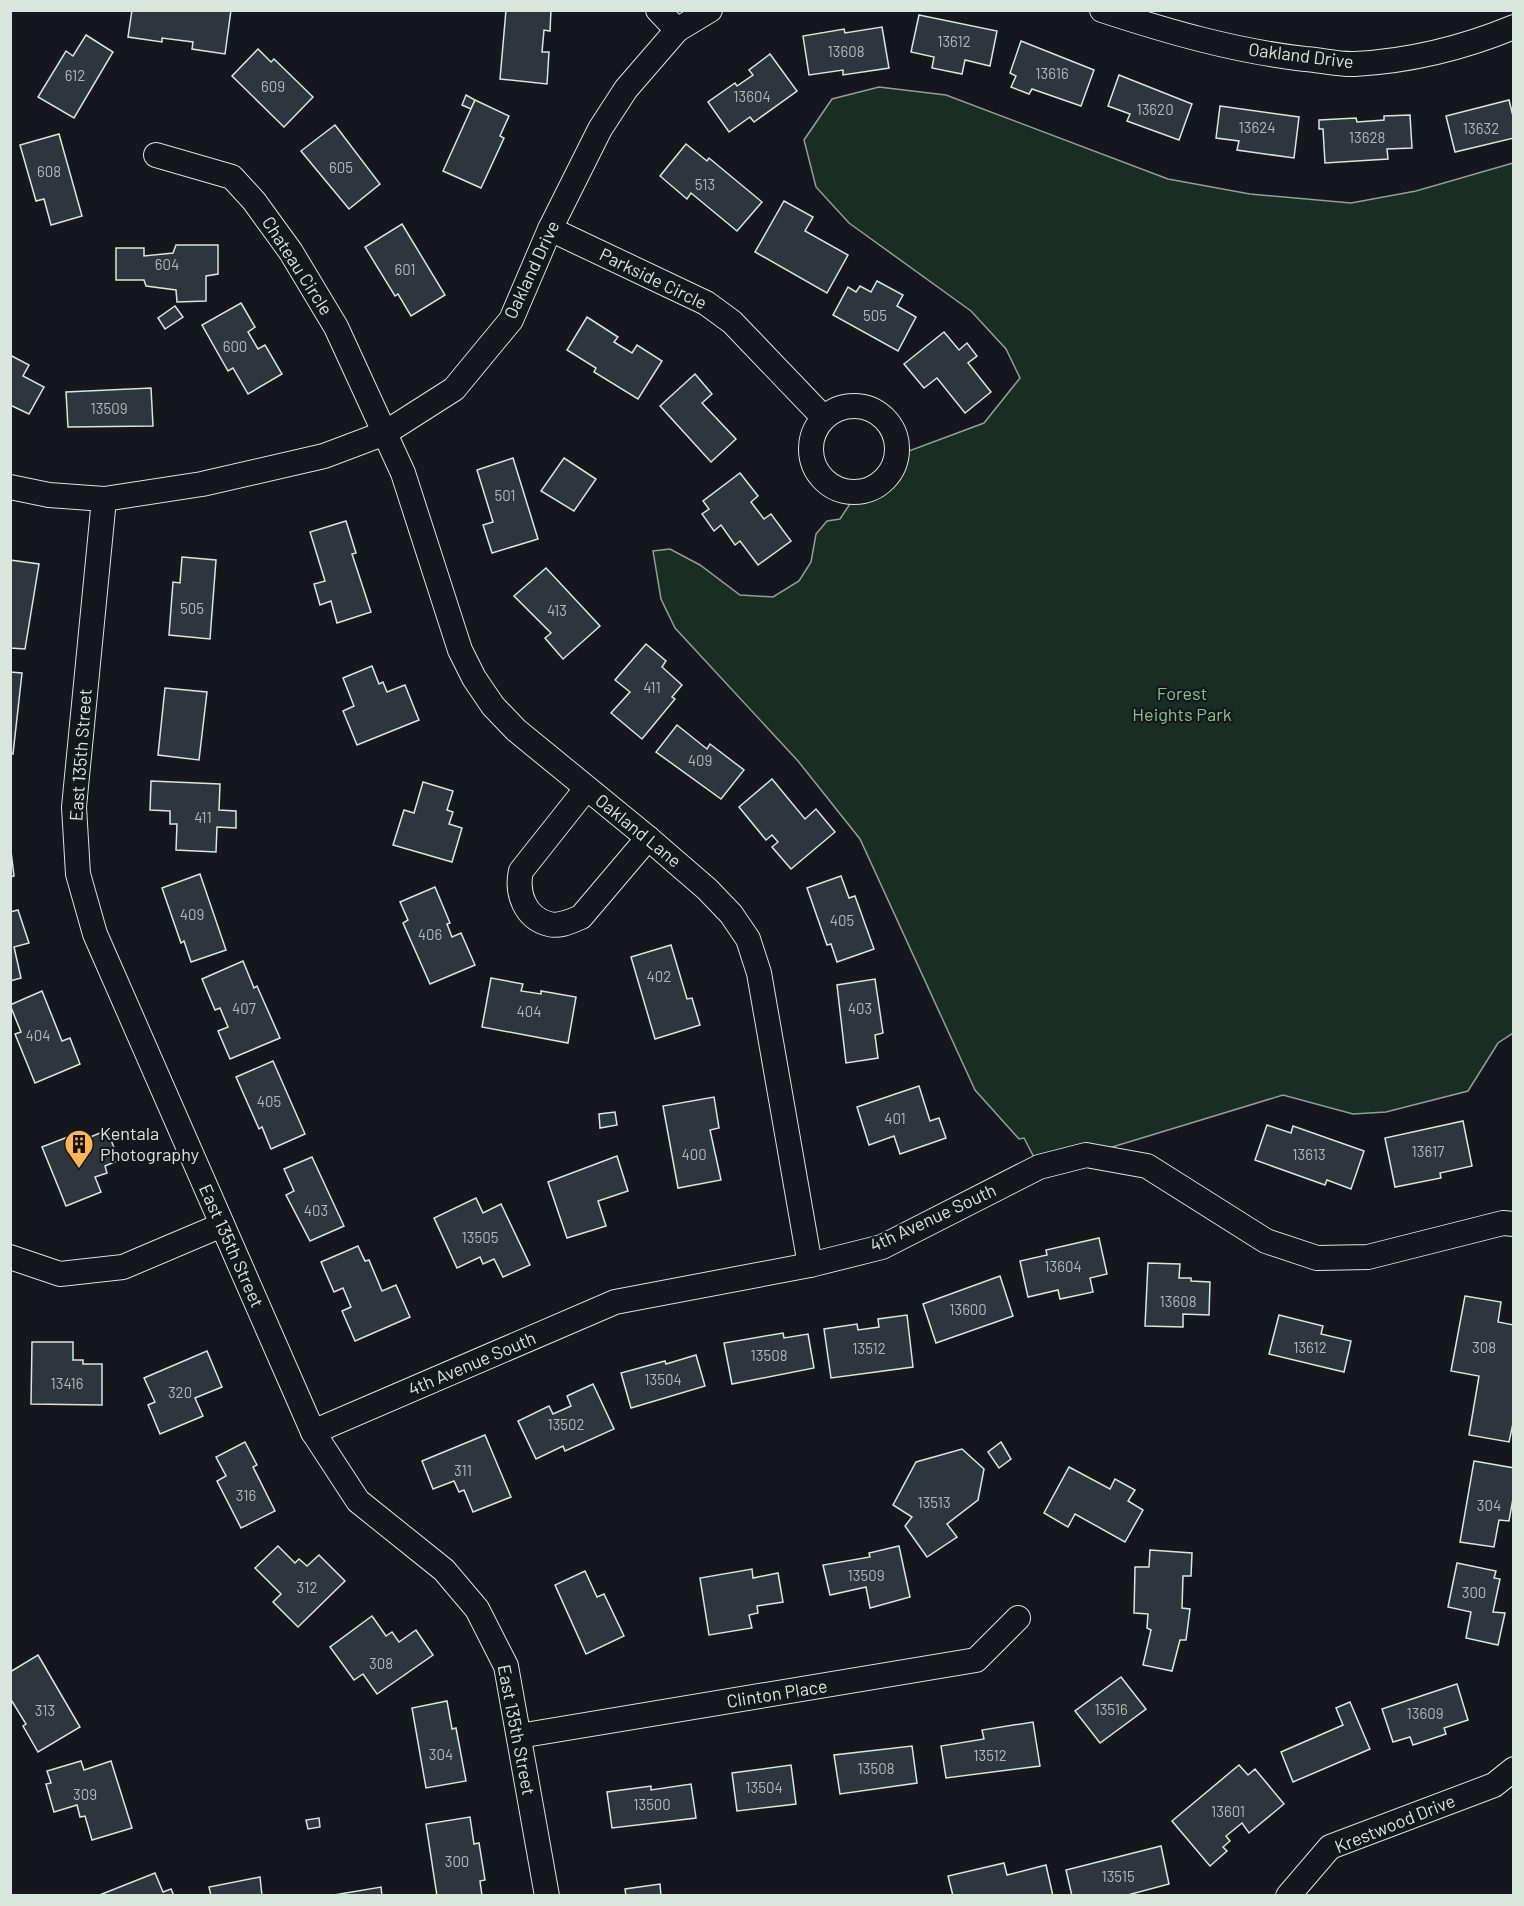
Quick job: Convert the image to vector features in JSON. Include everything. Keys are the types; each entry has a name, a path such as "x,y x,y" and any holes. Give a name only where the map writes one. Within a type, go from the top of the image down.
{"street":[{"path":"658,10 677,30"},
{"name":"Oakland Drive","path":"10,487 49,495 104,499 202,484 324,456 385,434 454,389 511,320 550,230 600,129 626,89 677,30 710,10"},
{"name":"Oakland Drive","path":"1102,10 1161,20 1258,53 1353,64 1410,58 1473,44 1514,27"},
{"name":"Chateau Circle","path":"156,155 232,177 254,201 291,252 336,327 385,434"},
{"name":"Parkside Circle","path":"550,230 706,303 732,322 823,417"},
{"name":"Oakland Lane","path":"385,434 403,472 460,650 474,678 493,706 516,730 707,889 731,914 748,939 759,973 810,1265"},
{"name":"East 135th Street","path":"104,499 74,807 78,874 95,934 313,1432 358,1501 444,1570 477,1609 506,1666 547,1896"},
{"path":"586,789 521,871 518,883 520,895 526,910 537,919 550,925 567,923 581,917 648,838"},
{"name":"4th Avenue South","path":"313,1432 615,1302 810,1265 882,1246 1039,1167 1086,1155 1147,1166 1266,1241 1317,1258 1368,1257 1503,1223 1514,1224"},
{"path":"10,1257 60,1274 123,1267 222,1225"},
{"name":"Clinton Place","path":"519,1736 976,1660 1018,1618"},
{"name":"Krestwood Drive","path":"1288,1896 1330,1847 1494,1785 1514,1769"}],"green space":[{"name":"Forest Heights Park","path":"879,87 946,95 1168,179 1250,194 1351,203 1416,191 1513,163 1513,1033 1498,1043 1468,1091 1386,1112 1353,1114 1283,1095 1039,1167 1024,1138 1019,1139 975,1090 860,839 798,761 675,628 661,599 653,551 670,549 700,565 740,595 773,597 799,581 811,562 816,534 827,521 840,519 857,493 884,481 892,470 898,455 984,423 1020,378 1006,349 971,311 849,223 816,187 804,140 832,99"}],"building":[{"path":"132,10 231,10 225,54 192,49 193,42 162,38 162,42 128,37"},
{"path":"506,10 551,10 550,31 544,30 542,52 549,52 547,84 500,79"},
{"path":"919,15 997,31 990,66 965,60 962,74 932,68 934,57 911,52"},
{"path":"882,27 889,68 843,75 843,70 809,75 803,36 844,29 845,33"},
{"path":"86,35 113,52 74,118 38,97 66,51 73,56"},
{"path":"1021,41 1094,70 1081,106 1032,89 1029,94 1011,87 1016,76 1010,73"},
{"path":"258,49 271,62 274,59 313,97 284,127 232,76"},
{"path":"770,54 797,91 754,122 750,117 729,132 708,102 735,83 737,86 753,75 749,70"},
{"path":"1119,75 1192,104 1179,140 1127,121 1130,114 1108,106"},
{"path":"466,95 475,100 471,109 462,105"},
{"path":"475,100 509,116 500,136 504,138 481,188 443,171"},
{"path":"1509,100 1514,120 1514,138 1455,152 1446,116"},
{"path":"1220,106 1299,117 1294,158 1237,150 1239,141 1216,138"},
{"path":"1410,115 1412,148 1387,149 1388,159 1325,163 1323,129 1319,129 1319,120 1356,118 1357,122 1384,120 1384,116"},
{"path":"335,125 380,184 349,209 301,151"},
{"path":"59,134 82,216 51,225 44,199 36,201 20,145"},
{"path":"686,144 707,161 709,158 762,202 737,231 691,193 687,199 660,176"},
{"path":"784,201 813,217 805,231 848,255 827,293 755,252"},
{"path":"402,224 445,295 411,316 398,294 395,296 365,247"},
{"path":"176,245 218,245 218,274 206,276 206,301 177,302 176,290 146,286 144,280 116,280 116,248 144,248 144,256 173,253"},
{"path":"877,281 903,295 897,306 916,317 898,351 833,315 848,287 856,292 860,286 871,292"},
{"path":"241,303 255,327 248,332 258,349 265,345 282,374 248,394 233,368 228,371 202,325"},
{"path":"175,306 183,317 165,329 158,318"},
{"path":"587,317 618,337 614,342 632,353 637,345 662,361 638,399 594,372 596,368 567,350"},
{"path":"944,332 959,350 967,343 977,356 968,363 991,392 965,413 937,378 924,388 904,364"},
{"path":"10,355 29,365 23,376 44,387 29,414 10,405"},
{"path":"695,374 712,394 702,403 736,439 711,462 660,406"},
{"path":"151,388 153,426 68,427 66,392"},
{"path":"513,458 538,539 492,553 483,525 493,522 477,470"},
{"path":"564,458 596,479 574,511 541,491"},
{"path":"740,473 758,496 751,502 764,519 771,514 791,541 758,565 740,541 735,545 721,525 714,531 702,514 709,509 703,501"},
{"path":"346,521 356,553 352,554 371,612 337,623 331,601 320,605 314,584 325,581 310,532"},
{"path":"182,557 216,560 210,639 169,635 173,582 180,583"},
{"path":"10,560 39,564 25,649 10,648"},
{"path":"546,568 600,626 563,659 545,638 551,633 514,596"},
{"path":"646,644 666,661 662,667 682,685 672,697 675,699 642,739 611,713 630,692 615,680"},
{"path":"372,666 379,684 383,682 387,692 405,685 419,720 357,745 343,711 354,706 343,678"},
{"path":"10,672 22,673 13,754 10,753"},
{"path":"165,688 207,692 199,760 158,755"},
{"path":"677,725 707,749 710,744 744,770 721,799 656,752"},
{"path":"772,779 805,819 816,809 835,832 791,869 772,847 778,842 772,835 766,840 739,807"},
{"path":"151,781 220,784 219,810 236,811 236,828 217,827 216,852 176,850 177,824 170,824 170,811 150,810"},
{"path":"423,782 453,791 447,810 453,812 449,824 462,828 452,862 393,845 404,810 414,813"},
{"path":"10,843 14,876 10,877"},
{"path":"200,874 226,950 191,962 184,941 181,943 162,888"},
{"path":"841,876 849,898 855,896 874,949 837,962 831,944 827,945 807,888"},
{"path":"435,887 450,923 447,924 452,937 461,933 475,965 430,984 403,923 408,920 400,902"},
{"path":"18,910 29,943 14,947 21,978 10,981 10,912"},
{"path":"671,945 687,999 692,998 700,1025 655,1039 631,957"},
{"path":"243,961 280,1038 230,1059 218,1031 228,1027 220,1008 215,1010 202,979"},
{"path":"491,978 523,984 521,991 541,994 541,991 576,997 568,1043 482,1027"},
{"path":"875,979 883,1033 875,1035 878,1058 846,1063 837,985"},
{"path":"42,991 62,1041 70,1038 80,1064 35,1083 15,1034 21,1032 10,1005"},
{"path":"273,1061 305,1134 271,1149 262,1127 259,1129 236,1077"},
{"path":"919,1086 930,1121 939,1118 946,1138 900,1154 894,1136 869,1145 857,1107"},
{"path":"714,1097 719,1128 710,1130 721,1180 678,1188 663,1106"},
{"path":"615,1112 617,1125 600,1128 599,1114"},
{"path":"1463,1121 1472,1166 1440,1173 1441,1178 1395,1187 1385,1138"},
{"path":"1267,1125 1291,1133 1293,1126 1364,1151 1351,1189 1327,1180 1325,1185 1255,1160"},
{"name":"Kentala Photography","path":"107,1130 119,1160 105,1166 107,1173 95,1177 101,1192 66,1206 42,1147 78,1133 81,1141"},
{"path":"617,1156 628,1191 598,1201 606,1226 567,1238 548,1182"},
{"path":"312,1157 344,1226 310,1241 286,1195 294,1191 284,1169"},
{"path":"476,1198 483,1213 501,1204 530,1265 503,1277 494,1259 483,1264 480,1257 457,1268 434,1218"},
{"path":"1099,1238 1107,1274 1090,1278 1093,1292 1060,1299 1058,1290 1028,1297 1020,1261 1047,1255 1046,1250"},
{"path":"358,1246 365,1261 369,1260 382,1291 396,1285 410,1317 355,1341 342,1311 351,1307 343,1288 334,1292 321,1262"},
{"path":"1148,1263 1180,1264 1179,1278 1210,1282 1209,1315 1183,1314 1183,1327 1145,1326"},
{"path":"1000,1276 1013,1316 936,1343 923,1304"},
{"path":"1465,1296 1501,1302 1498,1322 1514,1325 1514,1419 1509,1442 1469,1435 1479,1376 1451,1371"},
{"path":"907,1315 913,1367 831,1378 824,1329 857,1324 858,1330 879,1327 878,1319"},
{"path":"1279,1315 1323,1326 1321,1334 1351,1341 1344,1372 1269,1354"},
{"path":"783,1333 784,1338 808,1334 814,1368 732,1384 724,1343"},
{"path":"32,1342 73,1342 73,1360 83,1360 83,1364 102,1364 102,1405 31,1404"},
{"path":"207,1351 222,1387 195,1398 203,1416 160,1434 148,1405 155,1402 144,1378"},
{"path":"696,1355 705,1386 631,1408 621,1373"},
{"path":"593,1384 614,1429 565,1451 563,1446 536,1459 518,1421 549,1406 553,1414 571,1406 567,1396"},
{"path":"485,1435 511,1497 473,1512 464,1490 459,1492 454,1481 433,1489 422,1461"},
{"path":"245,1442 257,1465 253,1467 275,1511 241,1528 217,1481 226,1476 216,1457"},
{"path":"1001,1442 1011,1459 999,1468 988,1452"},
{"path":"962,1449 984,1469 978,1500 947,1524 957,1537 927,1557 905,1526 912,1517 893,1505 916,1462"},
{"path":"1474,1461 1514,1468 1514,1493 1509,1521 1499,1520 1494,1547 1460,1542"},
{"path":"1069,1467 1110,1489 1115,1479 1135,1490 1128,1501 1143,1510 1125,1542 1075,1514 1068,1527 1044,1513"},
{"path":"278,1546 295,1563 299,1559 307,1566 319,1555 345,1581 298,1627 273,1602 281,1594 255,1568"},
{"path":"899,1546 910,1597 870,1608 866,1587 830,1595 823,1565 870,1557 869,1553"},
{"path":"1150,1550 1192,1553 1191,1576 1183,1576 1182,1608 1190,1609 1186,1640 1180,1640 1172,1671 1143,1665 1151,1630 1147,1628 1148,1614 1134,1613 1135,1567 1149,1567"},
{"path":"1457,1563 1496,1571 1494,1578 1500,1579 1493,1612 1505,1613 1498,1645 1466,1638 1471,1612 1448,1607"},
{"path":"752,1569 753,1578 778,1573 783,1602 757,1606 758,1613 749,1615 752,1628 709,1635 700,1578"},
{"path":"585,1571 597,1597 604,1594 624,1636 586,1654 555,1585"},
{"path":"372,1616 386,1636 392,1632 399,1642 416,1630 433,1655 377,1694 363,1674 354,1680 330,1647"},
{"path":"38,1655 80,1727 38,1752 23,1726 26,1724 10,1698 10,1672"},
{"path":"1121,1677 1146,1709 1100,1743 1075,1711"},
{"path":"1457,1684 1468,1720 1444,1728 1446,1734 1413,1745 1410,1737 1393,1742 1382,1709"},
{"path":"447,1701 452,1729 456,1728 466,1781 426,1788 412,1708"},
{"path":"1350,1702 1370,1749 1293,1782 1281,1752 1343,1725 1336,1708"},
{"path":"1033,1722 1040,1766 946,1778 941,1746 984,1739 982,1730"},
{"path":"912,1746 917,1783 840,1794 834,1755"},
{"path":"81,1761 84,1770 111,1761 132,1828 92,1840 85,1816 80,1817 77,1805 54,1812 46,1784 51,1783 47,1771"},
{"path":"791,1765 796,1804 737,1811 732,1773"},
{"path":"1239,1765 1248,1775 1255,1769 1284,1804 1249,1833 1242,1823 1226,1836 1230,1841 1223,1847 1227,1851 1210,1866 1172,1821"},
{"path":"691,1784 696,1818 612,1828 607,1792 651,1786 651,1790"},
{"path":"470,1817 474,1844 479,1843 485,1880 480,1881 482,1896 437,1896 426,1824"},
{"path":"319,1818 320,1827 308,1829 306,1820"},
{"path":"1161,1846 1169,1884 1124,1896 1072,1896 1066,1870"},
{"path":"1004,1863 1007,1875 1046,1865 1053,1896 953,1896 948,1876"},
{"path":"155,1873 163,1892 171,1889 174,1896 97,1896"},
{"path":"260,1877 262,1896 211,1896 209,1887"},
{"path":"660,1884 661,1896 626,1896 625,1889"},
{"path":"381,1887 382,1896 328,1896"}],"place":[{"name":"Kentala Photography","path":"79,1170"}]}
